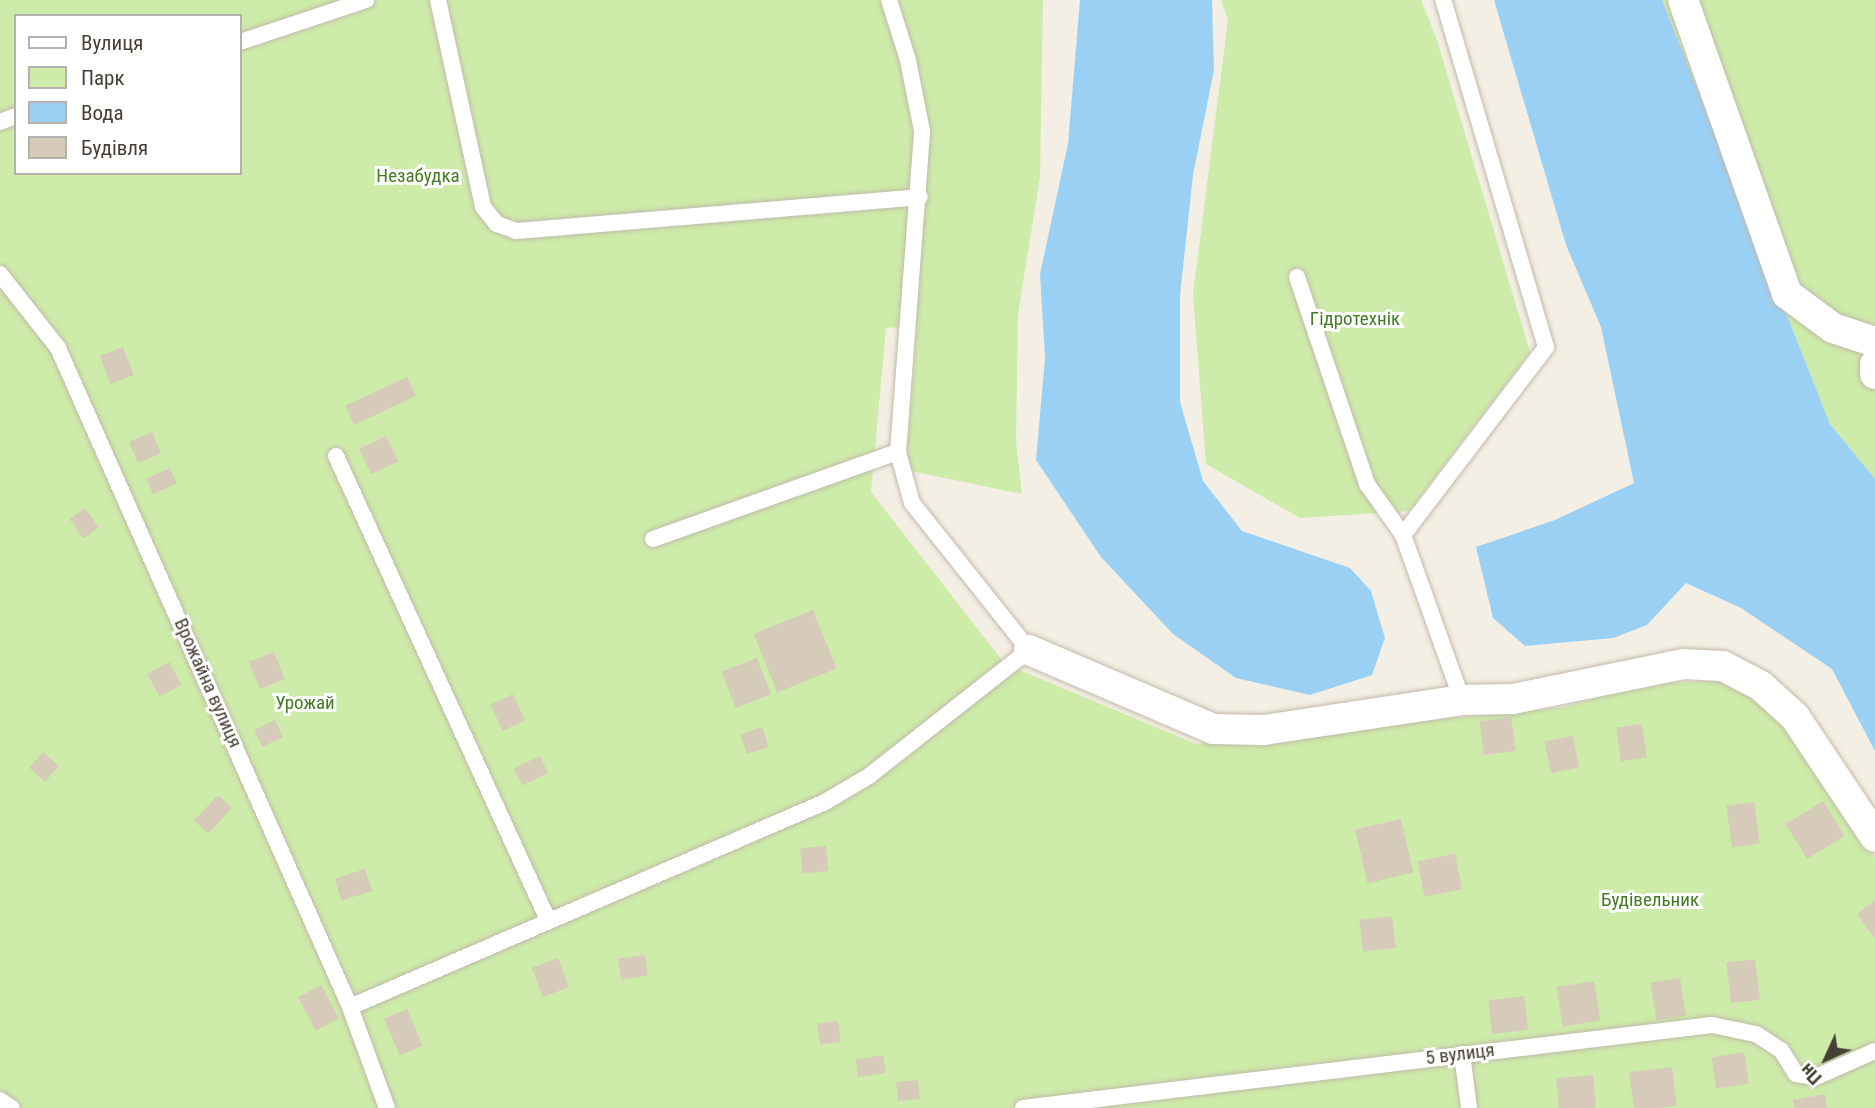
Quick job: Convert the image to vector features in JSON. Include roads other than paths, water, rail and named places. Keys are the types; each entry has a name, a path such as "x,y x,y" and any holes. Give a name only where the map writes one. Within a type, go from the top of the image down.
{"street":[{"path":"1683,0 1787,294 1833,328 1875,342"},
{"path":"1875,364 1875,374"},
{"path":"1029,650 1213,729 1264,730 1462,700 1513,699 1684,664 1723,666 1761,686 1795,717 1875,837"}],"lane":[{"path":"242,41 366,0"},
{"path":"438,0 483,207 497,224 516,231 920,197"},
{"path":"350,1007 825,802 869,776 1029,650 912,503 898,452 920,197 922,131 908,60 888,0"},
{"path":"1403,535 1546,347 1443,0"},
{"name":"Врожайна вулиця","path":"0,274 58,348 350,1007 387,1108"},
{"path":"1297,277 1367,484 1403,535 1462,700"},
{"path":"653,539 898,452"},
{"path":"336,456 548,920"},
{"name":"5 вулиця","path":"1023,1108 1712,1025 1756,1034 1781,1050 1796,1074 1816,1077 1875,1051"},
{"path":"1462,1054 1469,1108"},
{"path":"0,1100 12,1108"}],"water":[{"path":"1080,0 1212,0 1214,70 1193,175 1180,295 1180,402 1203,481 1242,531 1350,568 1371,591 1385,638 1372,675 1310,695 1236,678 1173,634 1101,557 1036,460 1045,358 1040,274 1068,144"},
{"path":"1494,0 1662,0 1830,424 1875,479 1875,751 1832,669 1741,608 1686,583 1647,625 1613,638 1525,646 1493,618 1476,547 1555,520 1634,483 1601,327 1566,245"}],"park label":[{"name":"Незабудка","path":"418,176"},
{"name":"Гідротехнік","path":"1355,319"},
{"name":"Урожай","path":"305,703"},
{"name":"Будівельник","path":"1650,900"}]}
